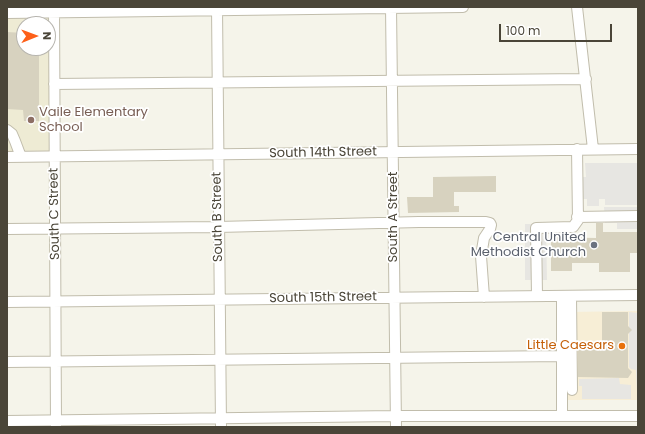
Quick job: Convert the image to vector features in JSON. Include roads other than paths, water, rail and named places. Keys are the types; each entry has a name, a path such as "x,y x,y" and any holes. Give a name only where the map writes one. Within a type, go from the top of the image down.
{"street":[{"path":"7,13 54,10 463,7"},
{"path":"577,7 593,149"},
{"name":"South A Street","path":"391,8 396,427"},
{"name":"South B Street","path":"217,9 221,423"},
{"name":"South C Street","path":"54,10 56,424"},
{"path":"54,84 586,79"},
{"path":"7,130 14,137 21,157"},
{"path":"537,296 536,228 573,227 578,220 577,149"},
{"name":"South 14th Street","path":"7,157 638,149"},
{"path":"578,218 638,216"},
{"path":"7,229 486,222 490,223 491,226 484,238 481,256 484,297"},
{"name":"South 15th Street","path":"7,302 638,295"},
{"path":"562,416 562,356 567,296"},
{"path":"567,296 572,390"},
{"path":"7,362 562,356"},
{"path":"7,421 56,424 221,423 395,416 638,416"}],"place":[{"name":"Vaile Elementary School","path":"31,120"},
{"name":"Central United Methodist Church","path":"594,245"},
{"name":"Little Caesars","path":"622,346"}]}
